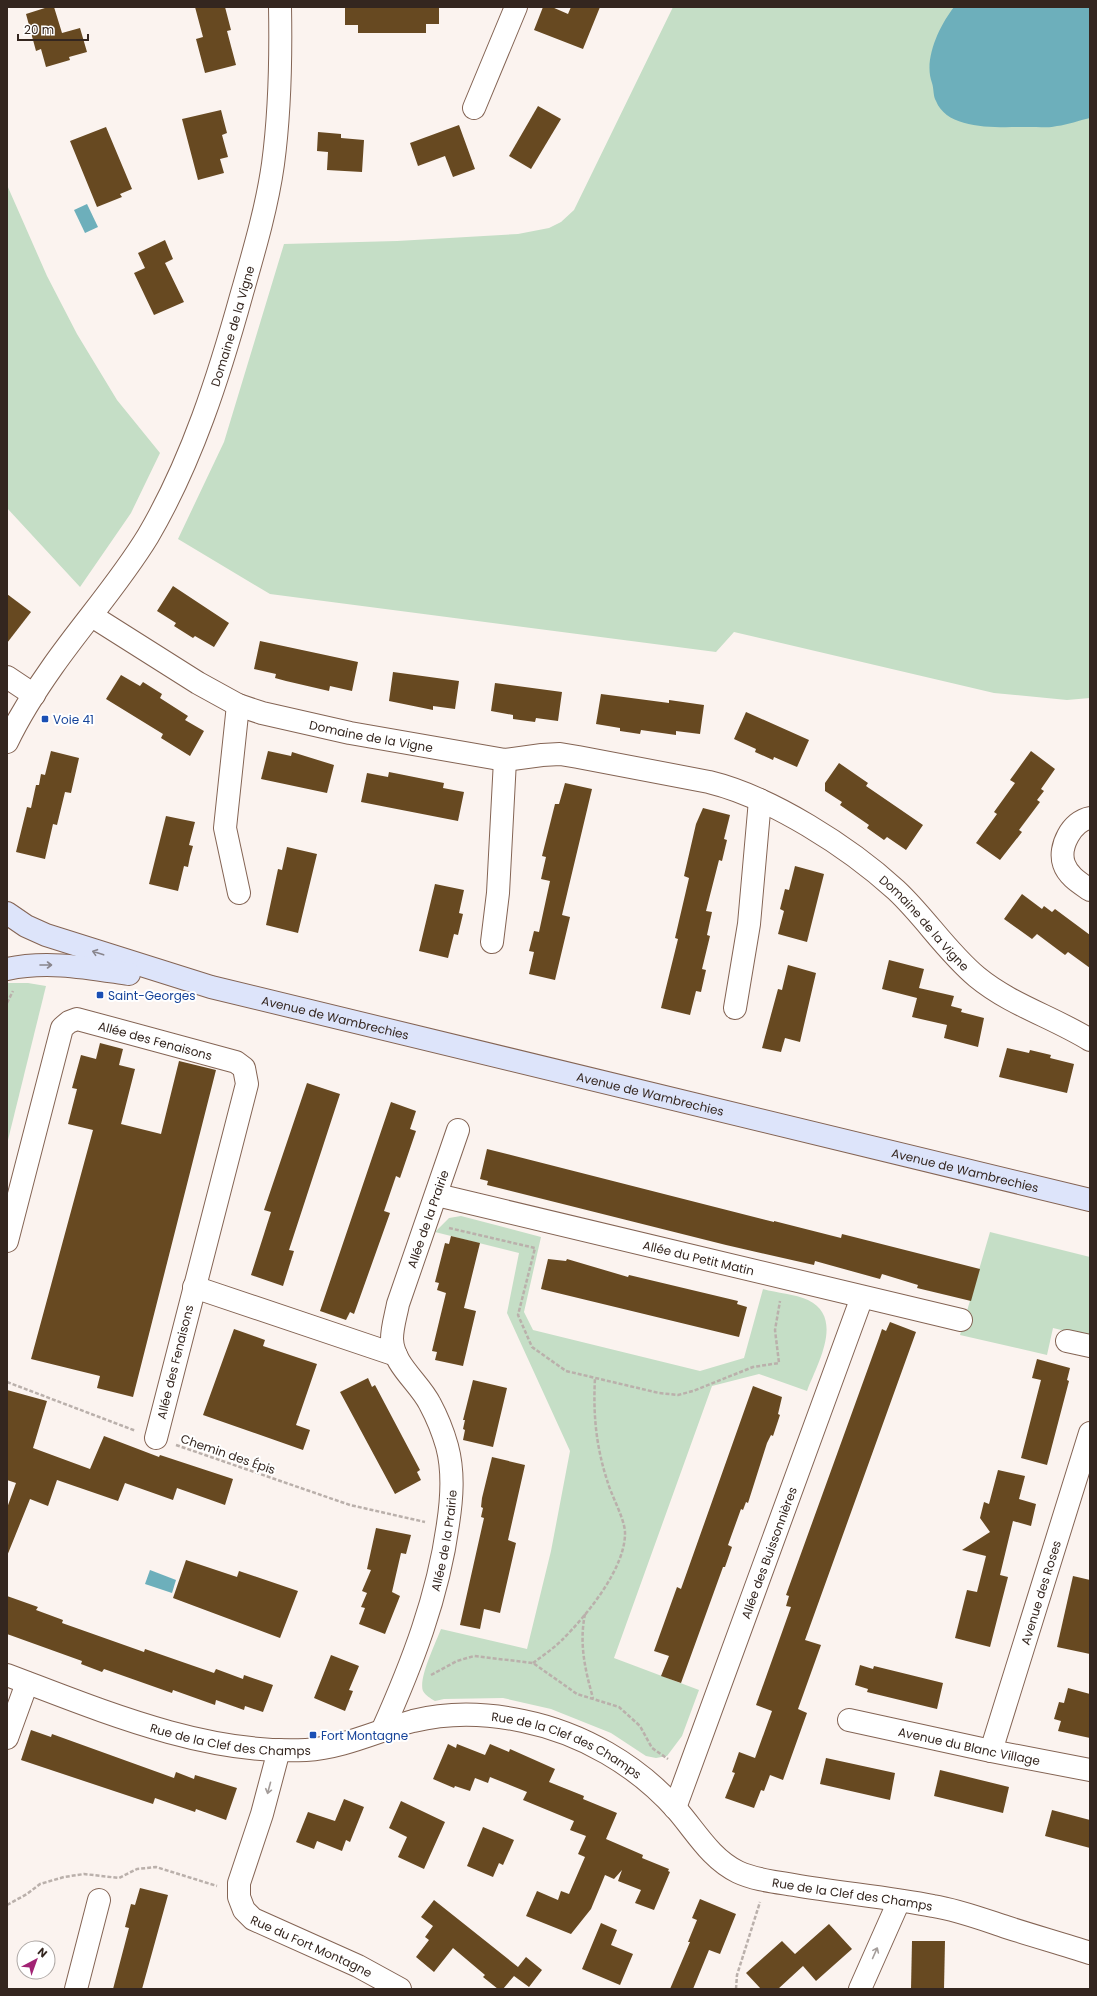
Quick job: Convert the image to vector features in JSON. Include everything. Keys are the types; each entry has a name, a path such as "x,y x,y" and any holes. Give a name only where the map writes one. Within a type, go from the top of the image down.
{"main road":[{"name":"Avenue de Wambrechies","path":"7,913 26,926 46,935 211,987 1090,1200"},
{"name":"Avenue de Wambrechies","path":"7,968 41,965 65,965 211,987"}],"street":[{"name":"Domaine de la Vigne","path":"7,742 52,667 132,562 163,510 188,454 219,372 259,230 273,166 279,94 280,7"},
{"path":"474,108 516,7"},
{"name":"Domaine de la Vigne","path":"92,616 198,684 238,705 284,719 505,760 548,755 578,757 709,782 728,787 760,800 783,812 841,848 879,876 911,906 951,954 978,978 1024,1008 1063,1025 1090,1040"},
{"path":"7,677 34,695"},
{"path":"238,705 225,828 239,893"},
{"path":"492,942 498,893 505,760"},
{"path":"735,1008 749,924 760,800"},
{"path":"1090,818 1077,822 1069,836 1062,856 1064,865 1071,876 1090,890"},
{"name":"Allée des Fenaisons","path":"7,1241 62,1028 69,1022 76,1019 236,1062 244,1068 247,1076 247,1084 156,1438"},
{"name":"Allée de la Prairie","path":"382,1731 407,1676 431,1606 448,1527 451,1504 451,1465 443,1432 430,1403 396,1355 392,1340 398,1304 437,1195 458,1130"},
{"name":"Allée du Petit Matin","path":"437,1195 961,1320"},
{"path":"194,1287 396,1355"},
{"name":"Allée des Buissonnières","path":"676,1808 862,1297"},
{"path":"1067,1341 1090,1346"},
{"name":"Avenue des Roses","path":"991,1751 1090,1433"},
{"path":"7,1738 17,1679"},
{"name":"Rue de la Clef des Champs","path":"17,1679 160,1729 216,1742 279,1750 308,1750 326,1747 350,1742 424,1719 465,1714 507,1718 544,1726 583,1740 643,1776 676,1808 713,1855 725,1865 739,1872 767,1880 944,1908 1090,1953"},
{"name":"Avenue du Blanc Village","path":"848,1720 991,1751 1090,1770"},
{"path":"239,1894 239,1883 262,1814 279,1750"},
{"name":"Rue du Fort Montagne","path":"239,1894 244,1910 253,1918 358,1966 400,1989"},
{"path":"76,1989 99,1900"},
{"path":"860,1989 899,1901"}],"path":[{"path":"427,1223 535,1248 518,1315 532,1347 566,1371 659,1393 678,1395 693,1391 753,1367 779,1363 775,1330 780,1301 787,1279"},
{"path":"533,1663 562,1641 597,1599 615,1572 622,1550 625,1531 607,1481 597,1442 594,1409 596,1378"},
{"name":"Chemin des Épis","path":"7,1382 156,1438 350,1505 448,1527"},
{"path":"585,1614 581,1632 583,1659 593,1698"},
{"path":"407,1676 429,1676 457,1661 474,1656 533,1663 578,1694 619,1707 640,1726 652,1748 688,1774"},
{"path":"7,1905 27,1894 40,1884 64,1877 84,1874 118,1878 137,1868 156,1867 239,1894"},
{"path":"736,1989 737,1975 767,1880"}],"green space":[{"path":"673,7 1090,7 1090,698 1067,700 994,693 734,632 716,652 270,594 178,539 224,442 284,244 397,241 518,234 549,228 561,222 574,210"},
{"path":"7,185 47,276 77,334 117,400 160,453 131,513 80,587 7,508"},
{"path":"7,983 28,983 46,986 7,1144"},
{"path":"461,1216 541,1237 524,1312 533,1330 700,1371 744,1358 763,1289 797,1296 808,1300 819,1308 825,1318 827,1330 825,1342 807,1391 759,1374 712,1386 614,1658 699,1690 682,1736 667,1756 656,1758 646,1756 611,1733 551,1709 503,1698 444,1699 435,1701 427,1696 423,1691 422,1685 425,1670 441,1629 527,1649 551,1551 570,1451 507,1313 519,1253 435,1232 449,1218"},
{"path":"990,1232 1090,1257 1090,1337 1053,1328 1047,1355 960,1335"}],"water":[{"path":"954,7 1090,7 1090,118 1052,127 995,127 966,123 953,119 943,112 934,97 930,74 931,53 943,23"},
{"path":"87,204 98,227 85,233 74,210"},
{"path":"150,1570 176,1580 172,1593 145,1584"}],"building":[{"path":"48,7 54,7 62,33 80,28 87,52 69,57 70,60 46,67 41,49 36,51 26,14"},
{"path":"195,7 225,7 231,30 227,31 236,65 205,73 196,39 203,37"},
{"path":"345,7 439,7 439,24 426,24 426,33 358,33 358,25 345,25"},
{"path":"543,7 552,7 568,14 571,7 600,7 583,49 534,30"},
{"path":"538,106 561,119 531,169 509,156"},
{"path":"221,110 227,133 222,135 228,157 220,159 224,173 198,180 182,119"},
{"path":"459,125 475,169 453,177 445,156 418,166 410,143"},
{"path":"106,127 132,189 120,194 122,197 97,207 70,141"},
{"path":"318,132 341,134 341,138 364,140 362,172 327,170 328,152 317,151"},
{"path":"165,240 173,259 165,263 184,302 154,315 134,273 145,268 138,253"},
{"path":"173,586 229,623 214,647 195,636 193,638 174,626 176,623 157,611"},
{"path":"7,594 31,612 7,643"},
{"path":"260,641 358,662 352,691 330,686 329,691 275,678 276,674 254,669"},
{"path":"393,672 459,681 455,709 433,706 433,710 389,701"},
{"path":"121,675 140,686 143,682 162,694 160,698 188,716 185,720 204,731 190,756 161,738 163,734 106,699"},
{"path":"495,683 562,692 558,721 536,718 535,722 513,719 513,715 491,711"},
{"path":"601,694 669,703 669,700 704,705 700,734 676,731 676,735 641,730 640,734 620,731 620,728 596,724"},
{"path":"746,712 809,740 797,767 774,757 773,760 755,752 756,749 734,739"},
{"path":"51,751 79,758 71,793 65,792 57,825 53,824 45,859 16,852 27,807 31,808 36,785 39,785 41,774 45,775"},
{"path":"268,751 291,756 292,752 334,765 327,793 261,779"},
{"path":"1031,751 1055,769 1041,789 1044,791 1037,800 1040,802 1019,830 1022,832 1000,860 976,843 997,814 994,812 1015,783 1010,780"},
{"path":"839,763 868,783 866,786 923,825 906,850 887,837 884,840 867,828 869,825 840,805 842,802 825,791 825,783"},
{"path":"389,772 444,783 443,788 464,792 458,821 361,802 367,773 388,777"},
{"path":"565,783 592,789 562,915 570,917 555,980 529,974 534,952 529,951 534,931 539,932 550,881 541,879 546,857 542,856 555,804 559,804"},
{"path":"703,808 730,815 724,839 727,840 722,861 719,860 706,911 712,912 707,935 710,936 702,969 706,970 701,992 696,991 690,1015 661,1008 678,939 675,938 689,878 684,876 696,824"},
{"path":"166,816 195,822 189,845 193,846 188,867 184,866 178,891 149,884"},
{"path":"287,847 317,854 298,933 266,925 278,869 282,870"},
{"path":"795,866 824,874 807,942 778,934 784,911 780,909 785,889 789,890"},
{"path":"435,884 464,890 459,913 463,914 458,935 454,934 448,958 419,951"},
{"path":"1022,894 1042,909 1044,906 1052,912 1055,909 1090,935 1090,968 1068,952 1065,955 1037,934 1032,939 1004,919"},
{"path":"889,960 924,969 919,988 954,996 951,1006 962,1009 961,1012 984,1018 978,1047 944,1038 947,1025 912,1017 917,998 882,989"},
{"path":"788,965 816,973 800,1042 785,1038 781,1052 762,1048 778,989 782,990"},
{"path":"100,1043 123,1049 119,1065 135,1069 121,1124 161,1134 179,1061 216,1070 133,1397 97,1388 100,1376 31,1359 93,1130 68,1124 77,1089 72,1088 81,1055 96,1059"},
{"path":"1007,1048 1029,1053 1030,1050 1051,1055 1050,1058 1074,1064 1067,1093 999,1077"},
{"path":"307,1083 340,1094 289,1250 294,1251 283,1286 251,1275 271,1212 264,1210"},
{"path":"391,1102 416,1111 410,1129 416,1131 400,1178 396,1176 384,1211 390,1213 354,1314 350,1312 346,1320 320,1311"},
{"path":"487,1149 774,1222 841,1238 842,1234 980,1269 971,1301 917,1288 918,1285 882,1274 880,1279 815,1261 814,1265 726,1245 487,1185 488,1181 480,1179"},
{"path":"451,1236 480,1243 464,1308 476,1311 463,1366 435,1360 437,1352 432,1351 446,1293 437,1290 439,1283 435,1282 445,1243 449,1244"},
{"path":"548,1259 566,1261 567,1259 628,1277 629,1275 738,1301 737,1304 747,1307 739,1337 541,1289"},
{"path":"890,1322 916,1332 805,1640 821,1645 798,1709 807,1713 783,1780 770,1775 764,1791 761,1790 754,1808 725,1798 735,1773 732,1772 739,1752 755,1758 772,1711 756,1705 791,1607 786,1606 789,1596 786,1595 882,1329 886,1331"},
{"path":"234,1329 265,1340 263,1346 317,1364 296,1425 310,1430 303,1450 203,1415"},
{"path":"1037,1359 1070,1368 1067,1380 1069,1381 1047,1465 1021,1458 1041,1380 1032,1378"},
{"path":"368,1378 372,1387 375,1385 420,1470 417,1472 421,1480 395,1494 340,1392"},
{"path":"473,1380 507,1388 493,1447 463,1440 465,1420 463,1420"},
{"path":"753,1386 782,1397 778,1414 780,1415 773,1436 771,1435 767,1443 748,1503 746,1502 743,1510 741,1509 728,1545 732,1547 725,1567 723,1567 681,1683 661,1676 669,1656 654,1651 677,1587 681,1589"},
{"path":"7,1390 47,1401 33,1448 90,1469 104,1436 159,1457 160,1455 233,1479 225,1505 177,1488 173,1500 125,1483 118,1501 57,1480 48,1506 30,1499 7,1556 7,1508 16,1483 7,1480"},
{"path":"492,1457 525,1465 508,1540 516,1543 500,1613 484,1609 480,1629 460,1625 484,1518 481,1517 483,1508 481,1507 482,1498"},
{"path":"998,1470 1025,1476 1019,1499 1036,1504 1031,1526 1013,1521 1000,1575 1008,1577 990,1647 955,1638 967,1590 977,1592 986,1556 962,1550 990,1532 980,1518 984,1502 989,1504"},
{"path":"376,1528 411,1535 406,1554 401,1553 392,1592 400,1596 385,1634 359,1624 365,1608 361,1607 367,1593 362,1591 371,1570 367,1569"},
{"path":"186,1560 237,1577 239,1571 298,1591 280,1638 173,1598"},
{"path":"1073,1576 1090,1580 1090,1654 1057,1647"},
{"path":"7,1596 38,1607 36,1610 63,1620 62,1623 144,1652 145,1649 214,1673 216,1669 243,1679 244,1675 273,1685 263,1712 245,1706 244,1710 216,1700 215,1705 173,1690 172,1693 104,1669 102,1672 81,1664 82,1661 7,1634"},
{"path":"331,1655 359,1666 349,1690 353,1691 345,1711 314,1698"},
{"path":"860,1665 873,1669 874,1666 943,1683 937,1709 867,1692 868,1689 855,1685"},
{"path":"1068,1688 1090,1694 1090,1738 1058,1731 1061,1721 1054,1719 1059,1702 1064,1703"},
{"path":"31,1730 51,1737 52,1734 174,1778 176,1772 194,1779 195,1775 237,1788 226,1820 196,1809 195,1812 155,1798 153,1804 21,1760"},
{"path":"448,1744 456,1748 457,1744 485,1755 490,1744 509,1752 510,1749 555,1769 549,1782 584,1796 583,1799 617,1813 606,1839 643,1855 642,1858 669,1869 668,1871 670,1872 654,1910 635,1903 641,1890 618,1881 622,1870 614,1879 605,1875 591,1909 571,1934 526,1916 537,1891 558,1900 561,1891 569,1894 585,1857 578,1854 586,1836 570,1830 574,1821 523,1800 527,1792 490,1777 488,1783 475,1778 470,1791 455,1786 454,1788 433,1779"},
{"path":"826,1758 895,1773 890,1800 820,1784"},
{"path":"940,1770 1009,1787 1003,1813 934,1796"},
{"path":"344,1799 364,1807 350,1842 346,1840 342,1851 317,1841 314,1849 296,1842 308,1812 335,1821"},
{"path":"401,1801 445,1822 424,1869 398,1857 407,1837 389,1828"},
{"path":"1052,1810 1090,1820 1090,1848 1045,1836"},
{"path":"483,1827 514,1840 503,1865 499,1863 493,1877 467,1866"},
{"path":"140,1888 168,1895 142,1989 113,1989 129,1928 125,1927 131,1904 135,1905"},
{"path":"700,1899 736,1914 720,1954 709,1950 693,1989 670,1989 690,1942 688,1942 697,1920 692,1918"},
{"path":"434,1900 518,1967 526,1957 542,1970 529,1987 514,1976 503,1989 498,1989 483,1977 485,1975 453,1948 434,1972 416,1957 429,1940 425,1937 433,1926 421,1917"},
{"path":"601,1923 617,1930 611,1945 633,1954 620,1985 582,1969"},
{"path":"829,1924 852,1949 816,1981 803,1966 778,1989 761,1989 746,1973 782,1941 795,1954"},
{"path":"912,1941 945,1941 944,1989 911,1989"}],"place":[{"name":"Voie 41","path":"45,719"},
{"name":"Saint-Georges","path":"100,995"},
{"name":"Fort Montagne","path":"313,1735"}]}
